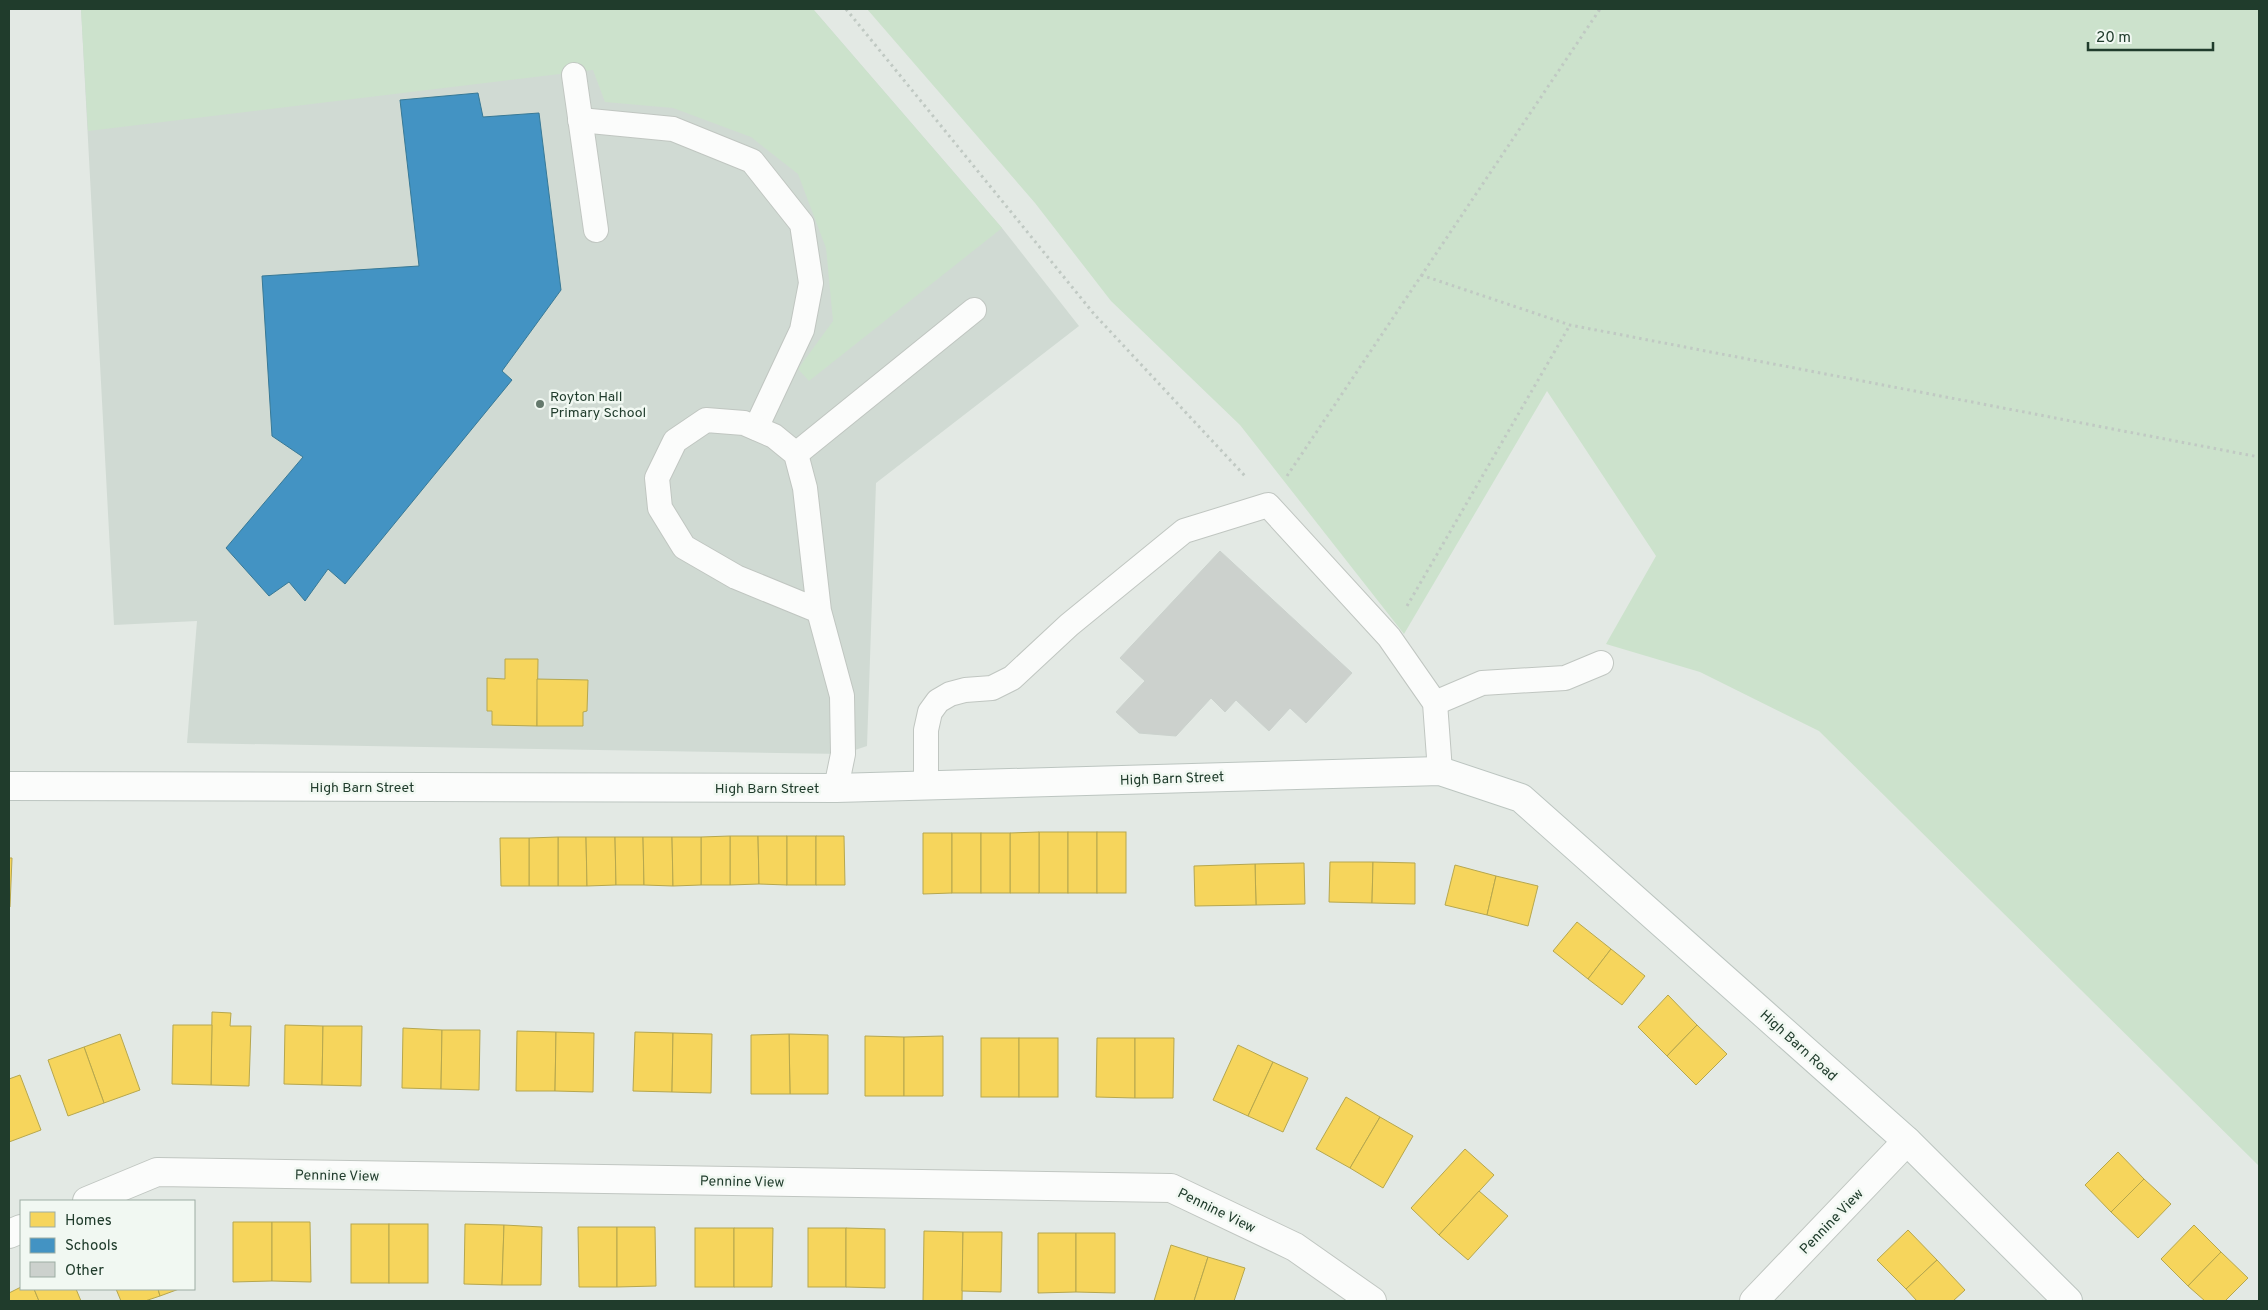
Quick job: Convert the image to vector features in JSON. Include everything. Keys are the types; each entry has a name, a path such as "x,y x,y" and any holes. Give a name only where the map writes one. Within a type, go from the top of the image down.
{"street":[{"name":"High Barn Street","path":"9,786 836,788 1440,771 1521,798"},
{"name":"High Barn Road","path":"1521,798 1907,1141 2068,1301"},
{"name":"Pennine View","path":"1754,1301 1907,1141"},
{"name":"Pennine View","path":"89,1200 157,1172 1171,1188 1295,1247 1372,1301"}],"lane":[{"path":"574,75 596,230"},
{"path":"580,120 673,129 752,160 802,224 811,283 802,330 756,428"},
{"path":"796,454 974,310"},
{"path":"819,611 736,577 684,547 660,508 657,478 675,441 706,420 744,422 774,436 796,454 804,488 819,611 842,696 843,754 836,788"},
{"path":"926,786 926,730 930,712 938,701 950,694 965,690 992,688 1012,678 1070,625 1184,531 1268,505 1389,637 1435,704 1440,771"},
{"path":"1435,704 1482,683 1565,678 1601,663"}],"path":[{"path":"846,9 1094,314 1238,467 1268,505 1600,9"},
{"path":"1421,275 1570,325 2259,457"},
{"path":"1389,637 1570,325"}],"shaded area":[{"name":"Royton Hall Primary School","path":"81,9 813,9 1002,228 1079,326 876,483 867,746 843,754 187,743 197,621 114,625"}],"green space":[{"path":"81,9 813,9 1002,228 809,381 798,369 833,321 826,248 798,174 751,137 673,108 605,102 593,70 88,131"},
{"path":"867,9 2259,9 2259,1166 1819,731 1700,672 1606,644 1656,556 1547,391 1404,634 1240,425 1111,301 1035,203"}],"building: Homes":[{"path":"505,659 538,659 537,726 492,725 492,711 487,711 487,678 505,679"},
{"path":"537,679 588,680 587,711 583,712 583,726 537,726"},
{"path":"1039,832 1068,832 1068,893 1039,893"},
{"path":"1039,832 1039,893 1010,893 1010,833"},
{"path":"1068,832 1097,832 1097,893 1068,893"},
{"path":"1097,832 1126,832 1126,893 1097,893"},
{"path":"923,833 952,833 952,893 923,894"},
{"path":"952,833 981,833 981,893 952,893"},
{"path":"981,833 1010,833 1010,893 981,893"},
{"path":"730,836 758,836 759,884 730,885"},
{"path":"730,836 730,885 701,885 701,837"},
{"path":"758,836 787,836 787,885 759,884"},
{"path":"787,836 816,836 816,885 787,885"},
{"path":"816,836 844,836 845,885 816,885"},
{"path":"558,837 586,837 587,886 558,886"},
{"path":"558,837 558,886 529,886 529,838"},
{"path":"586,837 615,837 616,885 587,886"},
{"path":"615,837 643,837 644,885 616,885"},
{"path":"643,837 672,837 673,886 644,885"},
{"path":"672,837 701,837 701,885 673,886"},
{"path":"500,838 529,838 529,886 501,886"},
{"path":"9,858 12,858 10,907 9,907"},
{"path":"1330,862 1373,862 1372,903 1329,902"},
{"path":"1373,862 1415,863 1415,904 1372,903"},
{"path":"1304,863 1305,904 1256,905 1255,864"},
{"path":"1255,864 1256,905 1195,906 1194,866"},
{"path":"1455,865 1496,876 1487,915 1445,905"},
{"path":"1496,876 1538,886 1528,926 1487,915"},
{"path":"1577,922 1611,949 1588,979 1553,951"},
{"path":"1611,949 1645,976 1622,1005 1588,979"},
{"path":"1668,995 1697,1025 1667,1056 1638,1027"},
{"path":"212,1012 231,1013 230,1026 251,1026 249,1086 211,1085"},
{"path":"173,1025 212,1025 211,1085 172,1084"},
{"path":"285,1025 323,1026 322,1085 284,1084"},
{"path":"1697,1025 1727,1054 1696,1085 1667,1056"},
{"path":"323,1026 362,1026 361,1086 322,1085"},
{"path":"403,1028 442,1030 441,1089 402,1088"},
{"path":"442,1030 480,1030 479,1090 441,1089"},
{"path":"517,1031 556,1032 555,1091 516,1091"},
{"path":"556,1032 594,1033 593,1092 555,1091"},
{"path":"635,1032 673,1033 672,1092 633,1091"},
{"path":"673,1033 712,1034 711,1093 672,1092"},
{"path":"120,1034 140,1090 104,1103 84,1047"},
{"path":"789,1034 828,1035 828,1094 790,1094"},
{"path":"789,1034 790,1094 751,1094 751,1035"},
{"path":"865,1036 904,1037 904,1096 865,1096"},
{"path":"943,1036 943,1096 904,1096 904,1037"},
{"path":"981,1038 1019,1038 1019,1097 981,1097"},
{"path":"1019,1038 1058,1038 1058,1097 1019,1097"},
{"path":"1097,1038 1135,1038 1135,1098 1096,1097"},
{"path":"1135,1038 1174,1038 1173,1098 1135,1098"},
{"path":"1238,1045 1273,1062 1248,1116 1213,1100"},
{"path":"84,1047 104,1103 68,1116 48,1060"},
{"path":"1273,1062 1308,1078 1283,1132 1248,1116"},
{"path":"20,1075 41,1130 9,1142 9,1079"},
{"path":"1346,1097 1380,1117 1350,1168 1316,1149"},
{"path":"1380,1117 1413,1136 1383,1188 1350,1168"},
{"path":"1465,1149 1494,1175 1439,1235 1411,1208"},
{"path":"2118,1152 2144,1179 2111,1212 2085,1185"},
{"path":"2144,1179 2171,1204 2138,1238 2111,1212"},
{"path":"1479,1191 1508,1216 1468,1260 1439,1235"},
{"path":"233,1222 272,1222 272,1281 233,1282"},
{"path":"272,1222 310,1222 311,1282 272,1281"},
{"path":"351,1224 389,1224 389,1283 351,1283"},
{"path":"389,1224 428,1224 428,1283 389,1283"},
{"path":"465,1224 504,1225 502,1285 464,1284"},
{"path":"504,1225 542,1227 541,1285 502,1285"},
{"path":"2194,1225 2221,1252 2188,1286 2161,1259"},
{"path":"578,1227 617,1227 617,1287 579,1287"},
{"path":"617,1227 655,1227 656,1286 617,1287"},
{"path":"695,1228 734,1228 734,1287 695,1287"},
{"path":"734,1228 773,1228 772,1287 734,1287"},
{"path":"808,1228 846,1228 846,1287 808,1287"},
{"path":"846,1228 885,1229 885,1288 846,1287"},
{"path":"1908,1230 1937,1260 1906,1289 1877,1260"},
{"path":"924,1231 963,1232 962,1301 923,1301"},
{"path":"963,1232 1002,1232 1001,1292 962,1291"},
{"path":"1038,1233 1076,1233 1076,1292 1038,1293"},
{"path":"1076,1233 1115,1233 1115,1293 1076,1292"},
{"path":"1171,1245 1208,1257 1194,1301 1154,1301"},
{"path":"2221,1252 2248,1278 2225,1301 2205,1301 2188,1286"},
{"path":"1208,1257 1245,1268 1234,1301 1194,1301"},
{"path":"1937,1260 1965,1290 1953,1301 1917,1301 1906,1289"},
{"path":"20,1288 20,1290 34,1290 39,1301 9,1301 9,1293"},
{"path":"34,1290 76,1290 81,1301 39,1301"},
{"path":"116,1290 158,1290 160,1296 145,1301 121,1301"},
{"path":"158,1290 176,1290 160,1296"}],"building: Schools":[{"path":"478,93 483,117 539,113 561,290 502,371 512,380 345,584 328,569 305,601 289,582 269,596 226,548 303,457 272,436 262,276 419,266 400,100"}],"building: Other":[{"path":"1220,551 1352,673 1306,723 1290,708 1269,731 1236,700 1225,712 1211,698 1176,736 1139,733 1116,712 1145,681 1120,658"}],"place":[{"name":"Royton Hall Primary School","path":"540,404"}]}
